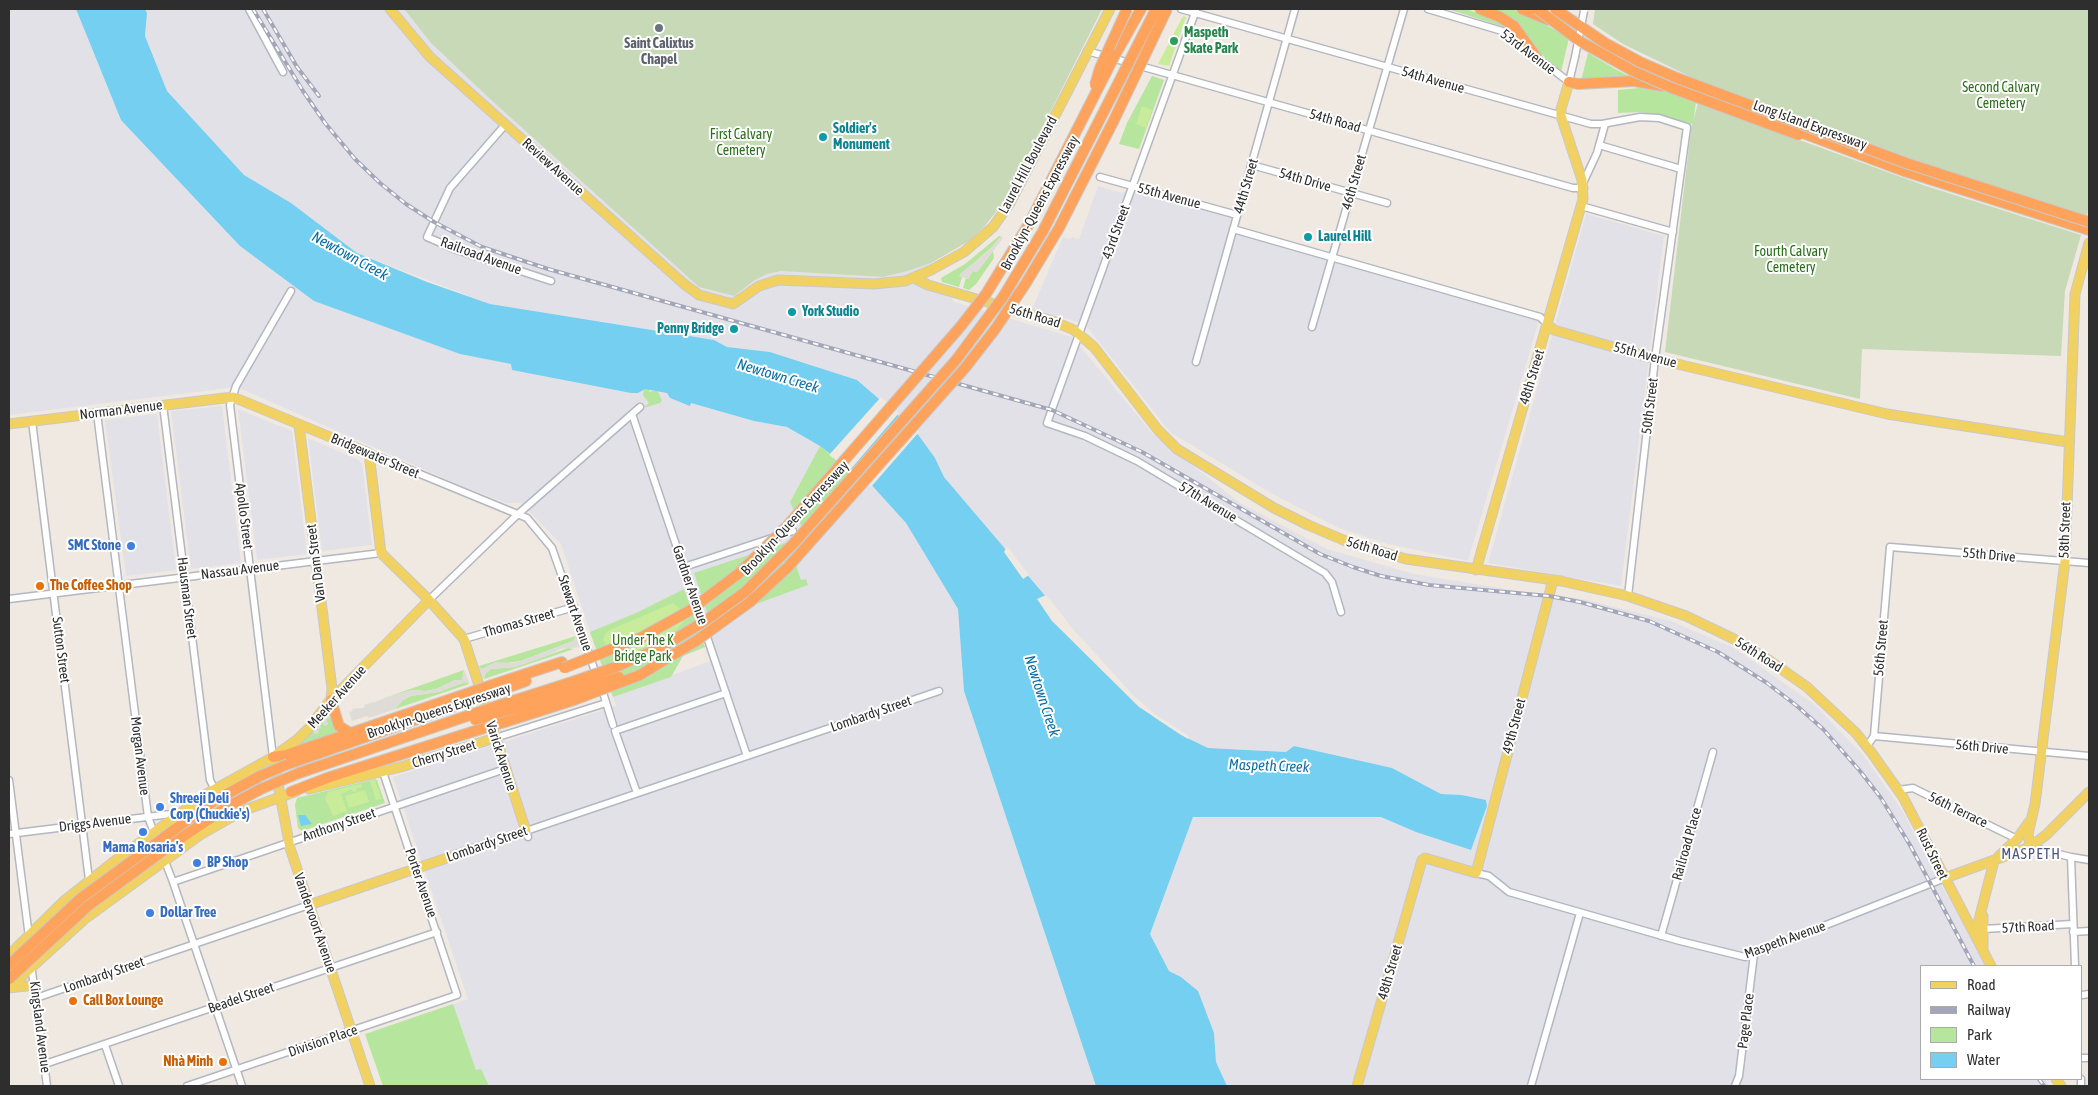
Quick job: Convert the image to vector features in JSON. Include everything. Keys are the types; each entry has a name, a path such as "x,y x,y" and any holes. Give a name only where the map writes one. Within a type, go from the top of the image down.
{"highway":[{"path":"1088,108 1100,68 1126,9"},
{"path":"1115,55 1134,9"},
{"name":"Brooklyn-Queens Expressway","path":"9,965 76,901 214,801 260,776 467,697 615,648 662,627 714,593 750,564 792,520 961,326 986,294 1029,224 1115,55 1141,9"},
{"name":"Brooklyn-Queens Expressway","path":"572,692 621,665 662,647 709,618 745,592 794,543 949,367 1003,297 1043,231 1156,9"},
{"name":"Brooklyn-Queens Expressway","path":"572,692 650,671 738,612 781,574 965,368 1005,317 1039,262 1114,120 1167,9"},
{"path":"1114,120 1175,9"},
{"path":"1480,9 1500,17 1514,26 1537,58"},
{"path":"1522,9 1566,27"},
{"path":"1535,9 1636,69 1691,92 1826,139 1910,173 2070,221 2089,224"},
{"name":"Long Island Expressway","path":"1535,9 1599,52 1666,86 1902,174 2089,234"},
{"path":"1555,9 1565,20 1586,35 1651,70 1801,130"},
{"name":"Long Island Expressway","path":"1555,9 1605,43 1640,62 1677,78 1906,163 2089,224"},
{"path":"1569,82 1578,84 1638,82 1691,92"},
{"path":"2070,221 2089,230"},
{"path":"292,792 475,721 572,692"},
{"path":"273,757 286,755 467,697"},
{"path":"331,700 338,726 350,733"},
{"name":"Brooklyn-Queens Expressway","path":"9,979 88,906 178,840 227,807 263,788 299,773 416,734 475,721"}],"main road":[{"name":"Review Avenue","path":"390,9 426,54 690,289 699,295 731,303"},
{"name":"Laurel Hill Boulevard","path":"731,303 735,303 759,286 778,280 874,284 898,282 914,278 964,252 998,221 1017,190 1110,9"},
{"path":"1561,116 1569,82"},
{"name":"48th Street","path":"1476,570 1581,206 1583,186 1561,116"},
{"name":"58th Street","path":"2030,847 2028,834 2035,804 2065,561 2075,294 2089,244"},
{"path":"2080,273 2089,264"},
{"name":"56th Road","path":"914,278 928,285 1058,322 1080,333 1094,347 1158,430 1177,449 1189,458 1284,513 1348,542 1406,559 1553,580 1628,596 1686,616 1734,639 1770,661 1807,688 1867,746"},
{"name":"55th Avenue","path":"1548,324 1554,330 1655,359 1893,415 2068,442"},
{"name":"Norman Avenue","path":"9,424 233,397"},
{"name":"Bridgewater Street","path":"233,397 369,453"},
{"name":"Van Dam Street","path":"299,425 332,688 331,700"},
{"path":"369,453 381,552"},
{"name":"Varick Avenue","path":"381,552 429,600 464,640 527,834"},
{"name":"49th Street","path":"1476,873 1553,580"},
{"name":"Meeker Avenue","path":"9,955 89,880 180,813 215,790 273,757 303,735 331,700 429,600"},
{"name":"Cherry Street","path":"280,797 292,792 383,772 495,738"},
{"name":"Rust Street","path":"1867,746 1898,790 1990,965"},
{"name":"Vandervoort Avenue","path":"273,757 289,842 370,1086"},
{"name":"Maspeth Avenue","path":"1945,878 2030,847 2046,835 2089,792"},
{"path":"9,988 86,918 165,861 220,823 280,797"},
{"name":"58th Street","path":"1994,861 2017,839 2032,818"},
{"name":"Lombardy Street","path":"309,905 527,834"},
{"name":"48th Street","path":"1357,1086 1423,858"},
{"name":"Maspeth Avenue","path":"1423,858 1476,873"},
{"path":"1974,935 1994,861"},
{"path":"1982,950 1983,904"},
{"path":"9,988 35,985"}],"street":[{"path":"250,9 283,72"},
{"name":"54th Avenue","path":"1182,9 1196,11 1387,68 1592,124 1605,124 1629,118 1646,117 1687,127"},
{"name":"44th Street","path":"1196,362 1295,9"},
{"name":"46th Street","path":"1312,327 1404,9"},
{"name":"53rd Avenue","path":"1428,9 1502,31 1569,82"},
{"path":"1569,82 1585,10"},
{"name":"43rd Street","path":"1048,423 1196,11"},
{"name":"54th Road","path":"1087,51 1574,188 1583,186"},
{"name":"48th Street","path":"1583,186 1605,124"},
{"name":"Railroad Avenue","path":"505,125 450,188 427,236 457,250 552,281"},
{"name":"50th Street","path":"1628,596 1655,359 1687,127"},
{"path":"1599,145 1681,168"},
{"name":"54th Drive","path":"1252,164 1387,203"},
{"name":"55th Avenue","path":"1100,176 1237,215"},
{"path":"1581,206 1673,232"},
{"name":"55th Avenue","path":"1233,229 1540,317 1548,324"},
{"name":"Apollo Street","path":"273,757 230,405 236,386 291,291"},
{"name":"Hausman Street","path":"163,404 210,780 215,790"},
{"name":"Meeker Avenue","path":"429,600 517,515 640,408"},
{"name":"Morgan Avenue","path":"97,412 148,817 173,882 242,1086"},
{"name":"Gardner Avenue","path":"632,414 747,756"},
{"name":"Sutton Street","path":"32,421 89,880"},
{"name":"57th Avenue","path":"1048,423 1085,436 1138,461 1324,571 1332,582 1341,612"},
{"name":"Bridgewater Street","path":"369,453 517,515"},
{"name":"Stewart Avenue","path":"517,515 526,518 552,548 637,793"},
{"path":"684,567 793,531"},
{"name":"55th Drive","path":"1890,547 2089,563"},
{"name":"56th Street","path":"1874,736 1890,547"},
{"name":"Nassau Avenue","path":"9,599 381,552"},
{"name":"Thomas Street","path":"464,640 574,607"},
{"path":"705,630 729,621"},
{"name":"Lombardy Street","path":"527,834 637,793 938,691"},
{"path":"614,728 726,693"},
{"name":"Cherry Street","path":"495,738 606,703"},
{"path":"1867,746 1874,736"},
{"name":"56th Drive","path":"1874,736 2089,756"},
{"name":"Railroad Place","path":"1661,936 1713,752"},
{"name":"Anthony Street","path":"173,882 505,770"},
{"name":"Porter Avenue","path":"383,772 457,994"},
{"name":"Kingsland Avenue","path":"9,780 12,834 29,935 35,947 33,967 47,1086"},
{"name":"56th Terrace","path":"1898,790 1913,788 2017,839"},
{"name":"Driggs Avenue","path":"12,834 180,813"},
{"path":"2030,847 2071,858 2089,860"},
{"path":"2071,858 2075,965"},
{"name":"Maspeth Avenue","path":"1476,873 1489,876 1509,892 1736,957 1754,954 1945,878"},
{"name":"Lombardy Street","path":"36,998 309,905"},
{"path":"1531,1086 1580,913"},
{"name":"57th Road","path":"1983,929 2073,924"},
{"name":"57th Road","path":"2073,932 2089,931"},
{"name":"Beadel Street","path":"44,1064 437,932"},
{"name":"Page Place","path":"1735,1086 1739,1076 1754,954"},
{"name":"Division Place","path":"188,1086 457,994"},
{"path":"105,1045 119,1086"}],"shaded area":[{"path":"9,9 76,9 121,120 460,354 667,393 670,398 690,405 691,403 754,421 787,427 820,446 790,502 809,542 867,480 906,523 958,609 964,691 1097,1086 481,1086 453,1004 468,999 393,777 616,706 613,697 710,661 684,589 636,613 590,632 561,544 521,503 507,503 464,487 237,387 9,415"},
{"path":"145,9 404,9 431,43 490,99 699,287 734,296 755,280 767,274 781,271 883,277 931,263 928,280 942,284 954,302 1072,337 1153,434 1240,503 1327,549 1414,574 1549,596 1550,594 1587,600 1671,621 1734,648 1815,705 1863,755 1902,810 1984,965 1920,965 1920,1080 2046,1080 2049,1086 1227,1086 1216,1062 1214,1033 1181,977 1169,971 1150,934 1193,817 1381,817 1470,850 1487,807 1486,800 1462,795 1441,794 1392,768 1286,752 1208,748 1181,735 1154,717 1122,686 944,477 935,458 908,424 857,380 770,352 727,347 714,340 490,304 357,253 291,203 244,175 167,91 145,36 147,13"},
{"path":"1098,186 1122,193 1138,187 1237,215 1233,229 1540,317 1468,561 1388,544 1339,528 1274,495 1170,432 1085,324 1032,309 1063,237 1079,239"},
{"path":"1586,214 1664,236 1621,586 1488,563"},
{"path":"1001,236 1003,238 977,272 973,271 968,279 959,276 988,251"},
{"path":"222,406 241,563 191,569 171,411"},
{"path":"238,409 292,431 307,554 257,560"},
{"path":"157,414 176,570 126,576 105,420"},
{"path":"308,438 357,459 362,463 372,545 322,551"},
{"path":"576,636 580,647 560,649 547,656 515,667 491,669 485,674 483,680 478,666 482,669 495,662 512,663 521,661 573,641"},
{"path":"464,670 470,684 465,682 438,692 411,696 403,700 395,709 369,718 367,716 352,721 349,712 353,711 352,709 362,708 365,707 364,705 412,690 426,691 436,689 455,680 462,680"},
{"path":"328,708 331,717 326,719 328,725 320,724 319,733 315,734 311,728"}],"green space":[{"name":"First Calvary Cemetery","path":"404,9 1102,9 1007,198 984,227 969,241 931,263 883,277 781,271 767,274 755,280 734,296 699,287 490,99 431,43"},
{"path":"1448,9 1467,9 1503,24 1504,27"},
{"path":"1486,9 1512,9 1541,22 1569,38 1561,72 1537,50"},
{"name":"Second Calvary Cemetery","path":"1595,9 2089,9 2089,201 2087,216 1920,162 1695,79 1623,44 1593,24"},
{"name":"Maspeth Skate Park","path":"1183,16 1186,17 1169,66 1158,64"},
{"path":"1588,53 1615,69 1636,80 1581,81"},
{"path":"1152,76 1164,80 1139,149 1119,144 1127,123"},
{"path":"1640,88 1675,92 1696,101 1693,124 1640,112 1618,113 1618,90"},
{"name":"Fourth Calvary Cemetery","path":"1698,103 1923,185 2081,235 2065,291 2061,356 1862,349 1860,399 1665,352 1691,129"},
{"path":"1142,106 1152,110 1146,128 1136,124"},
{"path":"1001,236 993,246 959,276 962,277 959,287 942,282 941,278 965,264"},
{"path":"993,251 994,258 976,284 969,290 963,288 966,278 968,279 973,271 977,272"},
{"path":"644,386 649,387 649,392 657,390 662,400 660,403 643,408 649,403 643,395"},
{"path":"820,446 867,480 844,512 809,543 790,502"},
{"name":"Under The K Bridge Park","path":"788,542 801,580 806,579 808,585 710,621 694,573"},
{"name":"Under The K Bridge Park","path":"684,589 705,647 683,656 671,677 613,697 590,632 636,613"},
{"path":"673,603 683,611 687,616 686,619 676,630 646,647 633,653 620,652 606,644 603,640 606,633 612,629"},
{"path":"576,636 573,641 521,661 491,665 481,669 479,666"},
{"path":"568,648 574,649 484,679 485,674 491,669 515,667"},
{"path":"464,670 462,680 455,680 436,689 426,691 412,690 382,699"},
{"path":"465,682 469,684 395,709 403,700 411,696 438,692"},
{"path":"331,717 338,732 290,750 311,728 317,729 319,724 323,722 328,725 326,719"},
{"path":"375,779 385,803 302,831 298,828 295,805 297,798"},
{"path":"375,780 381,799 376,800 370,781"},
{"path":"361,784 362,787 356,789 357,791 353,792 351,789 341,794 347,811 333,816 325,798 328,792"},
{"path":"365,790 369,802 349,808 345,796"},
{"path":"453,1004 476,1070 481,1069 489,1086 383,1086 365,1034"}],"water":[{"path":"76,9 145,9 147,13 145,36 167,91 244,175 291,203 357,253 427,282 490,304 714,340 727,347 770,352 857,380 914,429 935,458 944,477 1122,686 1154,717 1181,735 1208,748 1286,752 1294,746 1392,768 1441,794 1462,795 1486,800 1487,806 1471,850 1416,832 1381,817 1193,817 1150,934 1169,971 1181,977 1198,991 1214,1033 1216,1062 1227,1086 1096,1086 964,691 958,609 906,523 867,480 820,446 787,427 754,421 691,403 690,406 670,398 667,393 645,389 638,393 631,393 512,370 511,364 460,354 314,301 240,246 121,120"},
{"path":"298,815 305,815 312,824 301,826"}],"pier":[{"path":"881,397 899,413 850,470 829,455"},
{"path":"902,415 919,432 871,487 852,472"},
{"path":"1007,546 1029,575 1023,579 1004,552"},
{"path":"1046,595 1076,632 1132,694 1156,715 1189,736 1188,739 1139,707 1052,621 1037,599"}],"railway":[{"path":"253,9 303,91 325,123 355,159 406,204 434,222 482,247 548,269 1052,410 1142,452 1320,554 1353,567 1381,576 1429,585 1549,596 1580,602 1649,621 1718,652 1767,683 1797,706 1823,729 1860,771 1881,798 1910,845 1973,965"},
{"path":"263,9 297,67 319,96"},
{"path":"2040,1080 2044,1086"}],"place":[{"name":"Saint Calixtus Chapel","path":"659,28"},
{"name":"Maspeth Skate Park","path":"1174,41"},
{"name":"Soldier's Monument","path":"823,137"},
{"name":"Laurel Hill","path":"1308,237"},
{"name":"York Studio","path":"792,312"},
{"name":"Penny Bridge","path":"734,329"},
{"name":"SMC Stone","path":"131,546"},
{"name":"The Coffee Shop","path":"40,586"},
{"name":"Shreeji Deli Corp (Chuckie's)","path":"160,807"},
{"name":"Mama Rosaria's","path":"143,832"},
{"name":"BP Shop","path":"197,863"},
{"name":"Dollar Tree","path":"150,913"},
{"name":"Call Box Lounge","path":"73,1001"},
{"name":"Nhà Minh","path":"223,1062"}],"district":[{"name":"MASPETH","path":"2031,854"}],"water label":[{"name":"Newtown Creek","path":"350,256"},
{"name":"Newtown Creek","path":"778,376"},
{"name":"Newtown Creek","path":"1042,696"},
{"name":"Maspeth Creek","path":"1269,766"}]}
